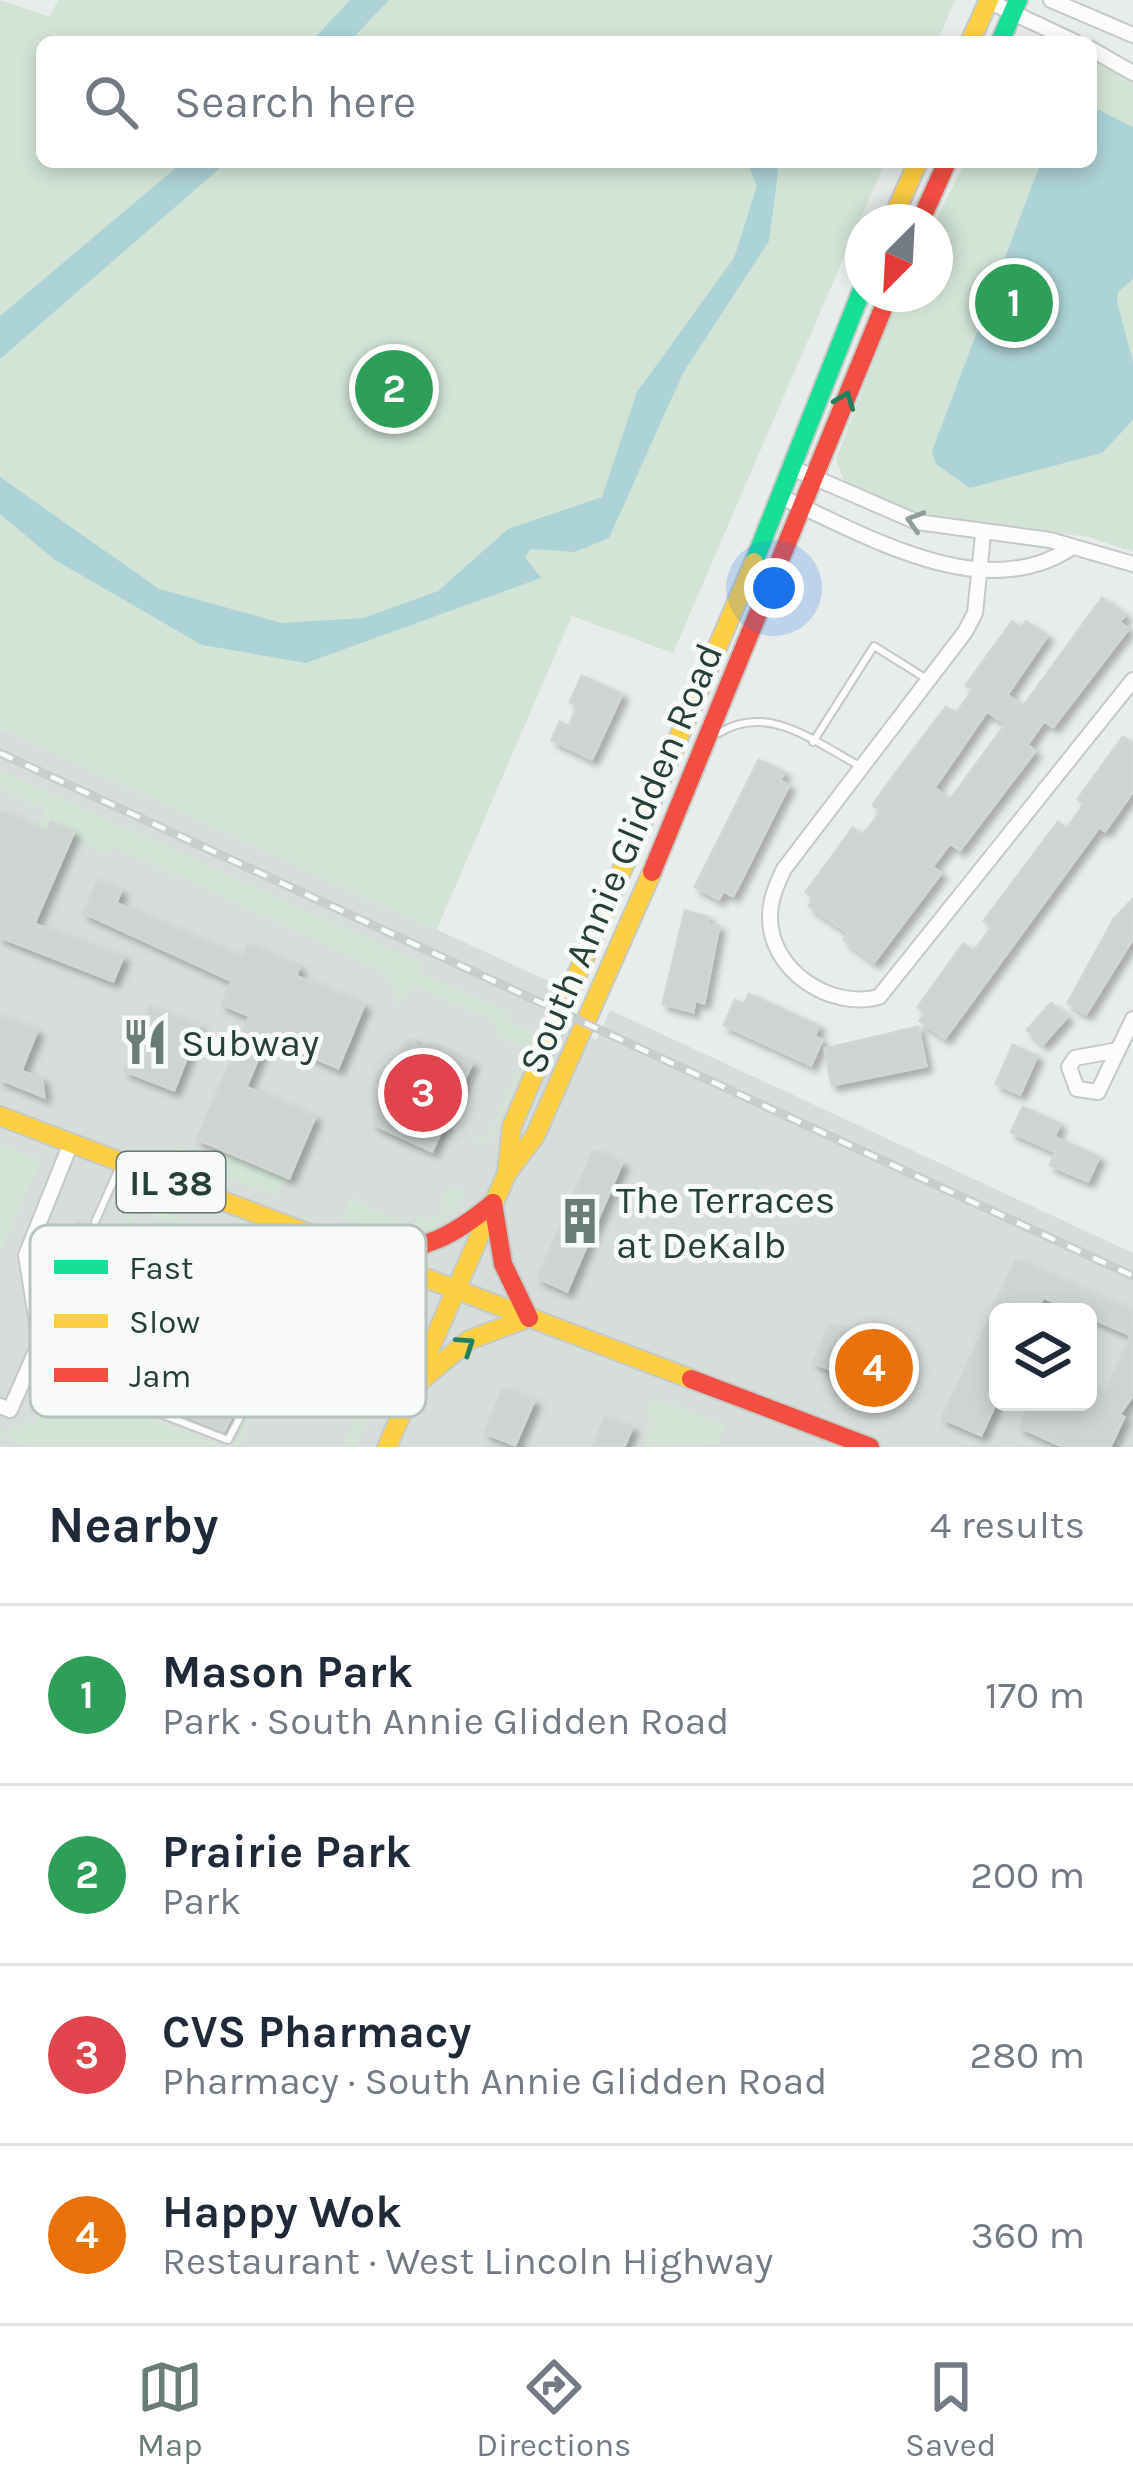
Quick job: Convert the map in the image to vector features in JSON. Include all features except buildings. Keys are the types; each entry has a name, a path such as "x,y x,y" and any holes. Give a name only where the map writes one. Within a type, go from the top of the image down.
{"main road":[{"path":"973,36 988,1"},
{"path":"1003,36 1016,6"},
{"path":"899,204 915,168"},
{"path":"928,204 944,168"},
{"name":"South Annie Glidden Road","path":"506,1173 512,1126 688,726 853,312"},
{"name":"South Annie Glidden Road","path":"426,1354 506,1173 536,1136 711,738 882,312"},
{"name":"IL 38","path":"0,1116 287,1225"},
{"path":"426,1249 456,1235 493,1203"},
{"path":"426,1375 469,1340 529,1318 503,1264 493,1203"},
{"name":"IL 38","path":"426,1278 868,1446"},
{"name":"South Annie Glidden Road","path":"387,1447 400,1417"}],"street":[{"path":"1051,0 1133,35"},
{"path":"988,1 1016,6 1065,36"},
{"path":"1097,53 1133,73"},
{"path":"790,467 903,518 983,535 1050,540 1133,564"},
{"path":"778,496 913,555 980,567 1051,561 1071,548"},
{"path":"983,535 975,614 784,869 770,915 773,941 790,969 826,995 860,1002 879,997 1133,680"},
{"path":"1118,1050 1133,1019"},
{"path":"38,1225 71,1143"},
{"path":"30,1245 26,1255 30,1280"},
{"path":"0,1406 10,1410 30,1369"}],"lane":[{"path":"813,742 874,646 928,680"},
{"path":"711,738 733,724 762,719 861,767"},
{"path":"95,1222 122,1163"},
{"path":"167,1417 228,1441 240,1417"}],"shaded area":[{"path":"0,728 557,985 546,1015 597,1040 610,1010 1133,1253 1133,1447 0,1447"}],"green space":[{"path":"0,0 50,17 58,0 955,0 940,36 36,36 36,168 882,168 867,204 845,204 845,255 673,653 572,616 436,931 0,728"},
{"path":"1097,59 1133,80 1133,552 1088,537 918,516 844,482 836,459 892,312 953,312 953,204 944,204 962,168 1097,168"},
{"path":"0,770 421,963 419,972 506,1011 510,1022 539,1034 486,1147 474,1137 487,1139 526,1050 499,1037 492,1020 413,986 398,1006 388,974 115,847 103,855 52,820 46,830 39,828 45,810 0,788"},
{"path":"0,1144 41,1160 0,1252"},
{"path":"176,1145 211,1161 218,1151 285,1179 276,1196 173,1157"},
{"path":"452,1186 466,1194 437,1229 426,1231 426,1225 414,1225 420,1214 429,1223 448,1207 441,1199"},
{"path":"354,1188 353,1200 411,1225 359,1225 342,1219"},
{"path":"136,1198 197,1225 173,1225 136,1208 129,1225 124,1225"},
{"path":"656,1398 725,1425 717,1445 642,1447 651,1426 647,1408"},
{"path":"36,1417 149,1417 223,1447 32,1447 0,1436 0,1430 10,1433 16,1423 18,1431 25,1429 23,1421 33,1424"},
{"path":"247,1417 253,1417 240,1447 234,1447"},
{"path":"357,1417 368,1417 354,1447 344,1447"}],"water":[{"path":"350,0 389,0 355,36 317,36"},
{"path":"1097,109 1133,127 1133,279 1118,292 1117,302 1133,362 1133,420 1102,453 970,488 936,464 932,451 1039,168 1097,168"},
{"path":"176,168 220,168 0,359 0,316"},
{"path":"750,168 777,168 769,241 683,373 609,538 575,552 531,549 525,557 541,578 306,663 202,645 55,560 0,514 0,477 159,589 282,623 364,618 438,591 508,529 602,497 637,392 734,258 757,186"}],"railway":[{"path":"0,753 1133,1276"}],"traffic: fast":[{"path":"1003,36 1018,0"},
{"path":"754,562 853,312"}],"traffic: slow":[{"path":"973,36 989,0"},
{"path":"899,204 915,168"},
{"path":"507,1171 512,1126 754,562"},
{"path":"426,1358 507,1173 535,1136 652,872"},
{"path":"0,1116 286,1225"},
{"path":"426,1278 691,1379"},
{"path":"426,1376 469,1340 528,1318"},
{"path":"387,1447 400,1417"}],"traffic: jam":[{"path":"928,204 944,168"},
{"path":"652,872 882,312"},
{"path":"493,1203 503,1264 529,1318"},
{"path":"426,1244 466,1224 493,1203"},
{"path":"691,1379 870,1447"}],"place":[{"name":"Mason Park","path":"1014,303"},
{"name":"Prairie Park","path":"394,389"},
{"name":"Subway","path":"145,1042"},
{"name":"CVS Pharmacy","path":"423,1093"},
{"name":"The Terraces at DeKalb","path":"580,1221"},
{"name":"Happy Wok","path":"874,1368"}]}
